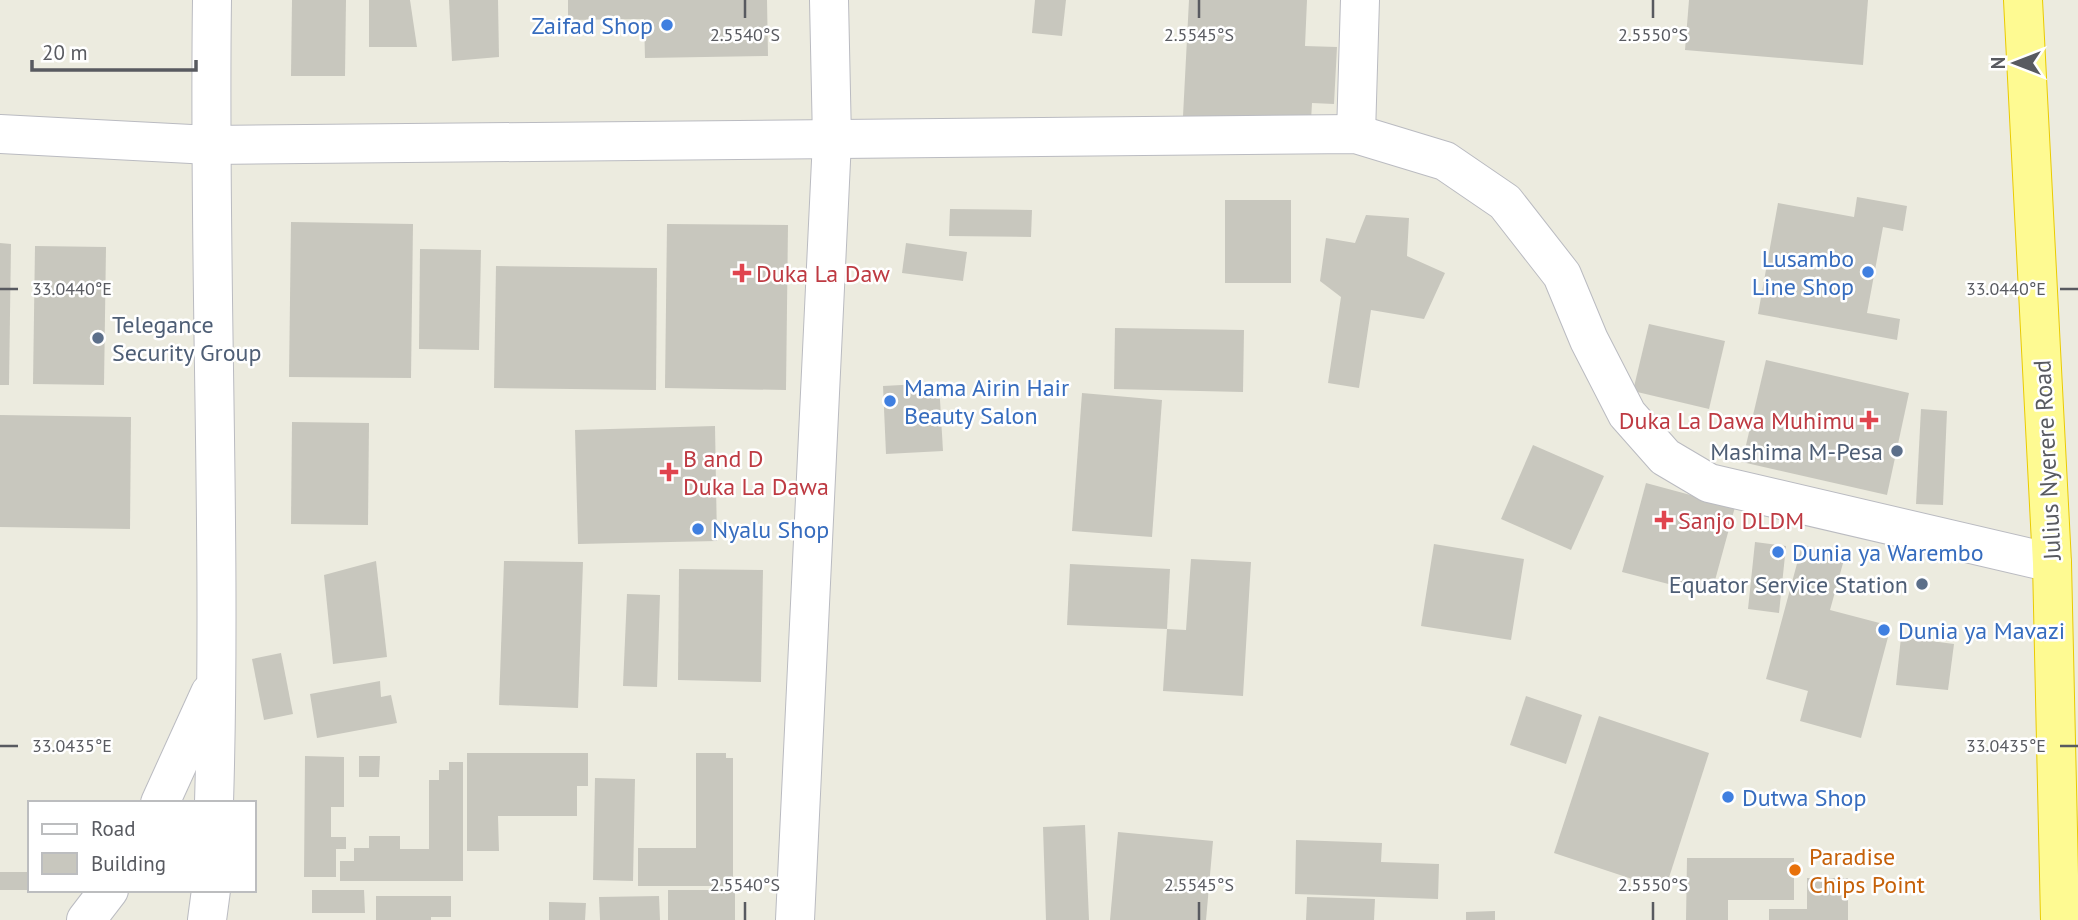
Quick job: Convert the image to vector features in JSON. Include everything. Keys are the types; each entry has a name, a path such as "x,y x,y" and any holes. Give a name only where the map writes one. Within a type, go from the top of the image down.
{"highway":[{"name":"Julius Nyerere Road","path":"2023,0 2052,563 2060,920"}],"street":[{"path":"212,0 210,145 218,677 214,801"},
{"path":"795,920 832,140 829,0"},
{"path":"1356,134 1360,0"},
{"path":"0,134 210,145 1356,134 1445,162 1505,202 1562,275 1627,415 1665,457 1709,483 2052,563"},
{"path":"161,801 218,677"},
{"path":"86,920 107,892"},
{"path":"207,920 211,892"}],"building":[{"path":"292,0 346,0 345,76 291,76"},
{"path":"369,0 410,0 417,47 369,47"},
{"path":"449,0 498,0 499,57 452,61"},
{"path":"568,0 767,0 768,56 645,58 644,19 568,20"},
{"path":"1035,0 1066,0 1062,36 1032,33"},
{"path":"1189,0 1307,0 1305,46 1337,47 1334,104 1312,103 1311,121 1183,116"},
{"path":"1689,0 1868,0 1863,65 1685,50"},
{"path":"1857,197 1907,206 1903,231 1883,227 1867,313 1900,319 1897,340 1758,314 1778,203 1854,217"},
{"path":"1225,200 1291,200 1291,283 1225,283"},
{"path":"950,209 1032,210 1031,237 949,236"},
{"path":"1366,215 1409,218 1407,256 1445,273 1424,319 1371,310 1359,388 1328,383 1341,297 1320,281 1326,238 1355,243"},
{"path":"291,222 413,224 411,378 289,377"},
{"path":"667,224 788,225 786,390 665,388"},
{"path":"0,243 11,244 9,385 0,385"},
{"path":"906,243 967,252 963,281 902,273"},
{"path":"35,246 106,247 104,385 33,384"},
{"path":"420,249 481,250 479,350 419,349"},
{"path":"496,266 657,268 656,390 494,388"},
{"path":"1649,324 1725,341 1709,409 1633,391"},
{"path":"1115,328 1244,330 1243,392 1114,389"},
{"path":"1766,360 1909,393 1887,495 1742,462"},
{"path":"939,383 943,451 886,454 883,386"},
{"path":"1082,393 1162,400 1152,537 1072,531"},
{"path":"1921,409 1947,411 1943,505 1916,504"},
{"path":"0,415 131,417 130,529 0,527"},
{"path":"292,422 369,423 368,525 291,524"},
{"path":"715,426 717,541 578,544 575,430"},
{"path":"1533,445 1604,476 1571,550 1501,519"},
{"path":"1646,483 1735,507 1711,595 1622,572"},
{"path":"1755,542 1786,546 1779,613 1748,609"},
{"path":"1434,544 1524,559 1511,640 1421,626"},
{"path":"1802,545 1845,556 1830,610 1891,626 1861,738 1800,721 1808,691 1766,679"},
{"path":"1191,559 1251,562 1243,696 1163,691 1167,629 1186,630"},
{"path":"376,561 387,657 333,664 324,575"},
{"path":"504,561 583,562 578,708 499,705"},
{"path":"1070,564 1170,569 1167,629 1067,625"},
{"path":"679,569 763,570 761,682 678,680"},
{"path":"627,594 660,595 657,687 623,686"},
{"path":"1901,637 1954,644 1948,690 1896,685"},
{"path":"281,653 293,714 264,720 252,659"},
{"path":"380,681 381,697 391,695 397,723 317,738 310,694"},
{"path":"1526,696 1582,715 1566,764 1510,745"},
{"path":"1599,716 1709,753 1665,890 1554,853"},
{"path":"467,753 588,753 588,786 577,786 577,816 498,816 499,851 467,851"},
{"path":"696,753 726,753 726,758 733,758 733,886 638,886 638,848 696,848"},
{"path":"305,756 344,757 344,807 331,807 331,837 346,837 346,849 336,849 336,877 304,877"},
{"path":"359,756 380,756 379,777 359,777"},
{"path":"449,762 463,762 463,881 340,881 340,861 354,861 354,848 369,848 369,836 400,836 400,849 429,849 429,780 439,780 439,770 449,770"},
{"path":"595,778 635,779 633,881 593,880"},
{"path":"1085,825 1089,920 1046,920 1043,827"},
{"path":"1118,832 1213,841 1206,920 1110,920"},
{"path":"1296,840 1382,843 1381,862 1439,864 1438,899 1295,894"},
{"path":"1687,858 1794,858 1794,900 1728,900 1728,920 1686,920"},
{"path":"0,872 28,872 28,890 0,890"},
{"path":"1807,878 1848,878 1848,920 1769,920 1769,909 1807,909"},
{"path":"312,890 364,890 365,913 312,913"},
{"path":"668,890 735,890 735,920 668,920"},
{"path":"376,896 451,896 451,917 431,917 431,920 376,920"},
{"path":"659,896 660,920 600,920 599,897"},
{"path":"1307,897 1375,899 1374,920 1306,920"},
{"path":"549,902 586,903 585,920 549,920"},
{"path":"1495,911 1495,920 1466,920 1466,912"}],"place":[{"name":"Zaifad Shop","path":"667,25"},
{"name":"Lusambo Line Shop","path":"1868,272"},
{"name":"Duka La Daw","path":"742,273"},
{"name":"Telegance Security Group","path":"98,338"},
{"name":"Mama Airin Hair Beauty Salon","path":"890,401"},
{"name":"Duka La Dawa Muhimu","path":"1869,420"},
{"name":"Mashima M-Pesa","path":"1897,451"},
{"name":"B and D Duka La Dawa","path":"669,472"},
{"name":"Sanjo DLDM","path":"1664,520"},
{"name":"Nyalu Shop","path":"698,529"},
{"name":"Dunia ya Warembo","path":"1778,552"},
{"name":"Equator Service Station","path":"1922,584"},
{"name":"Dunia ya Mavazi","path":"1884,630"},
{"name":"Dutwa Shop","path":"1728,797"},
{"name":"Paradise Chips Point","path":"1795,870"}]}
